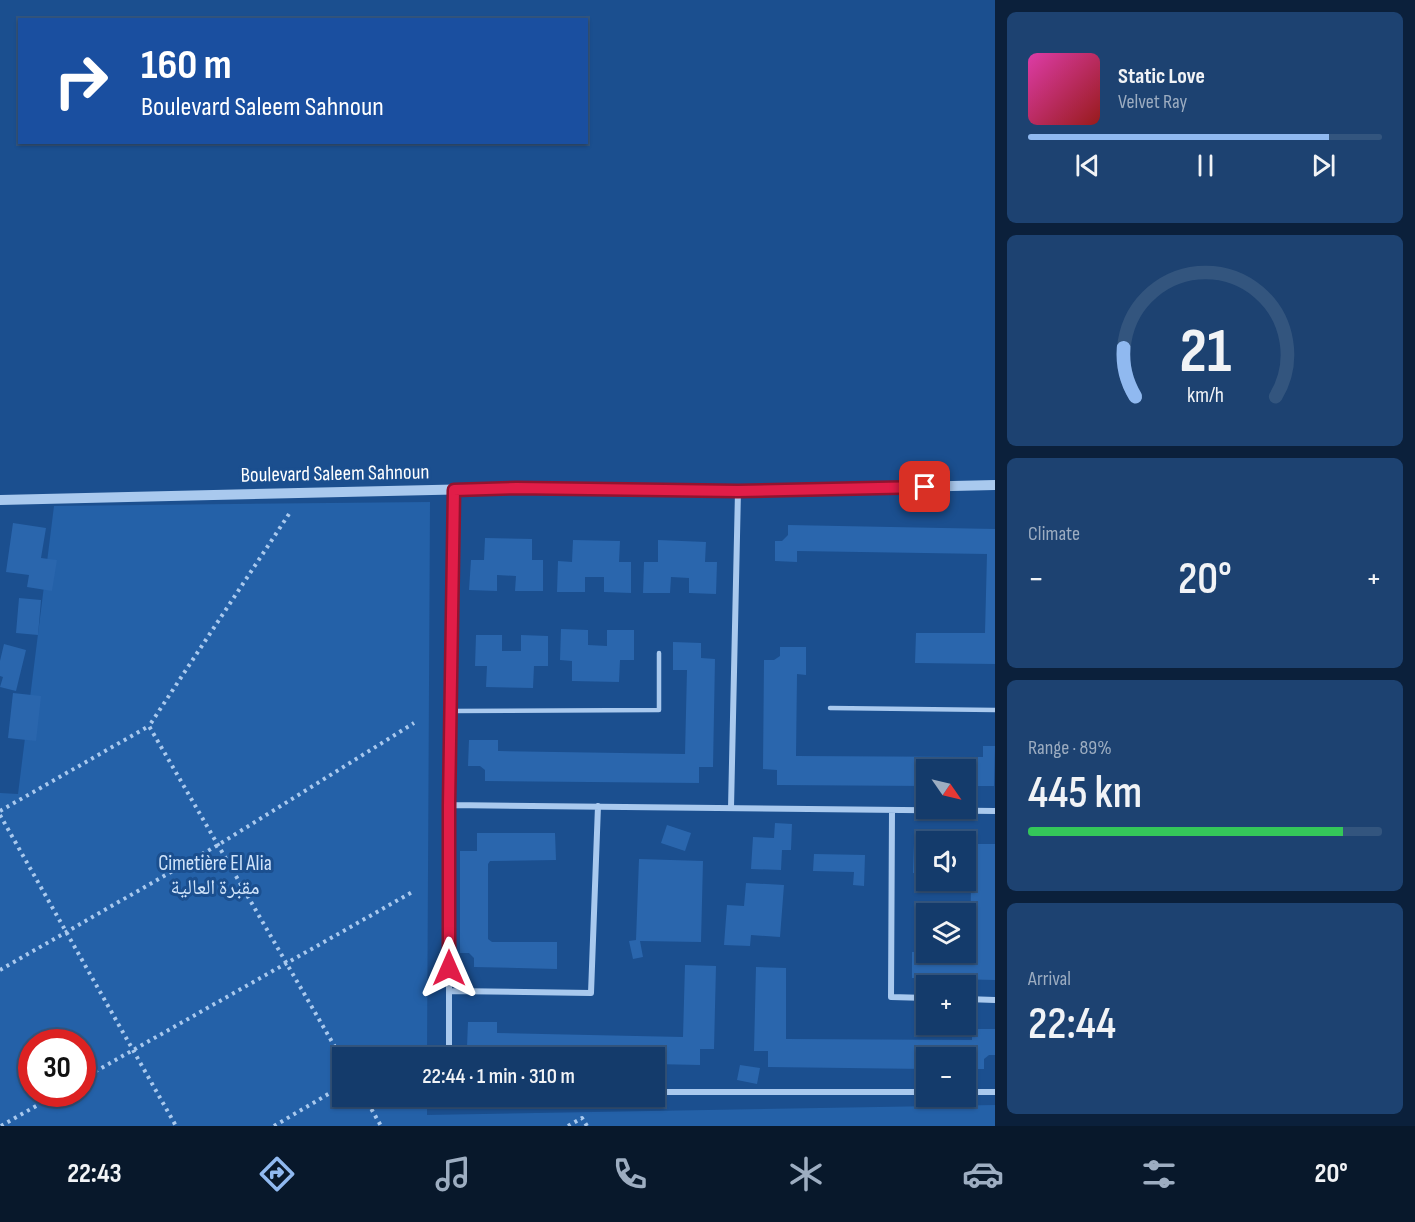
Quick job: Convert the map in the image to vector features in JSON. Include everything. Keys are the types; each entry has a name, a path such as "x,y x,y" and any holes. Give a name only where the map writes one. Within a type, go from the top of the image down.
{"street":[{"name":"Boulevard Saleem Sahnoun","path":"0,500 516,488 738,491 995,485"},
{"path":"449,1047 449,805 454,490"},
{"path":"731,808 738,491"},
{"path":"449,805 995,811"},
{"path":"449,991 591,993 598,806"},
{"path":"892,810 891,997 916,998"},
{"path":"976,999 995,1000"},
{"path":"665,1092 916,1092"},
{"path":"976,1092 995,1092"}],"lane":[{"path":"450,711 659,710 659,653"},
{"path":"830,708 995,710"}],"path":[{"path":"176,1126 0,813 149,726 289,514"},
{"path":"0,970 218,845 414,723"},
{"path":"149,726 335,1047"},
{"path":"96,1071 414,891"},
{"path":"274,1126 332,1092"},
{"path":"1,1126 34,1107"},
{"path":"370,1107 381,1126"},
{"path":"568,1126 582,1118 587,1126"}],"green space":[{"name":"Cimetière El Alia مقبرة العالية","path":"430,502 427,1047 332,1047 332,1107 427,1107 427,1115 995,1105 995,1126 0,1126 0,793 18,794 54,506"}],"building":[{"path":"13,523 46,528 41,558 57,560 52,591 27,587 29,575 6,572"},
{"path":"788,525 995,529 995,664 915,663 916,633 985,633 987,554 797,551 797,562 775,561 775,541 782,541 788,535"},
{"path":"485,538 532,539 532,560 543,560 543,591 515,591 516,576 497,575 497,591 469,590 471,560 484,560"},
{"path":"573,540 620,541 619,562 631,562 631,593 604,592 604,577 585,577 585,592 557,592 558,561 572,562"},
{"path":"658,540 706,542 705,562 717,562 716,594 689,593 689,578 671,577 670,593 643,593 644,562 658,562"},
{"path":"19,598 41,600 38,635 16,633"},
{"path":"561,629 588,630 588,645 607,646 607,630 634,630 634,660 620,660 619,682 572,681 572,661 560,660"},
{"path":"476,635 502,635 502,651 521,651 521,635 548,636 548,666 534,666 533,688 486,687 487,666 475,666"},
{"path":"673,642 701,643 701,658 715,659 713,767 699,767 699,783 485,781 485,770 480,766 468,766 469,740 498,740 498,751 685,754 687,670 673,670"},
{"path":"4,644 26,650 16,691 0,687 3,677 0,676 0,661"},
{"path":"780,647 806,647 806,675 797,674 796,756 983,757 983,746 995,746 994,786 976,786 976,759 916,759 916,786 777,785 777,770 763,769 764,660 774,660 780,656"},
{"path":"13,693 41,696 36,741 8,738"},
{"path":"775,823 792,824 791,850 782,850 781,870 751,869 753,837 774,838"},
{"path":"667,825 691,833 685,851 661,843"},
{"path":"477,833 555,833 556,860 490,861 488,864 488,939 492,942 557,942 557,969 474,967 474,958 469,953 460,953 460,851 477,851"},
{"path":"914,843 916,843 916,873 913,873"},
{"path":"976,844 995,844 995,980 976,980 976,975 916,975 916,978 912,978 912,952 916,952 916,963 976,963 976,903 971,903 971,891 976,891"},
{"path":"814,854 865,855 864,886 853,885 854,872 813,871"},
{"path":"639,859 703,861 701,942 640,941 643,957 633,959 629,941 636,940"},
{"path":"746,883 784,885 780,937 751,935 750,946 724,945 727,905 744,906"},
{"path":"685,965 716,966 714,1049 700,1049 700,1065 665,1064 665,1047 467,1047 468,1022 497,1022 497,1033 683,1037"},
{"path":"756,967 786,968 786,1039 972,1040 972,1035 976,1035 976,1029 995,1029 995,1055 989,1055 984,1059 984,1069 976,1069 976,1047 916,1047 916,1069 768,1067 768,1051 754,1051"},
{"path":"740,1065 760,1068 757,1084 737,1080"}],"route":[{"path":"449,968 454,490 516,488 738,491 925,487"}]}
